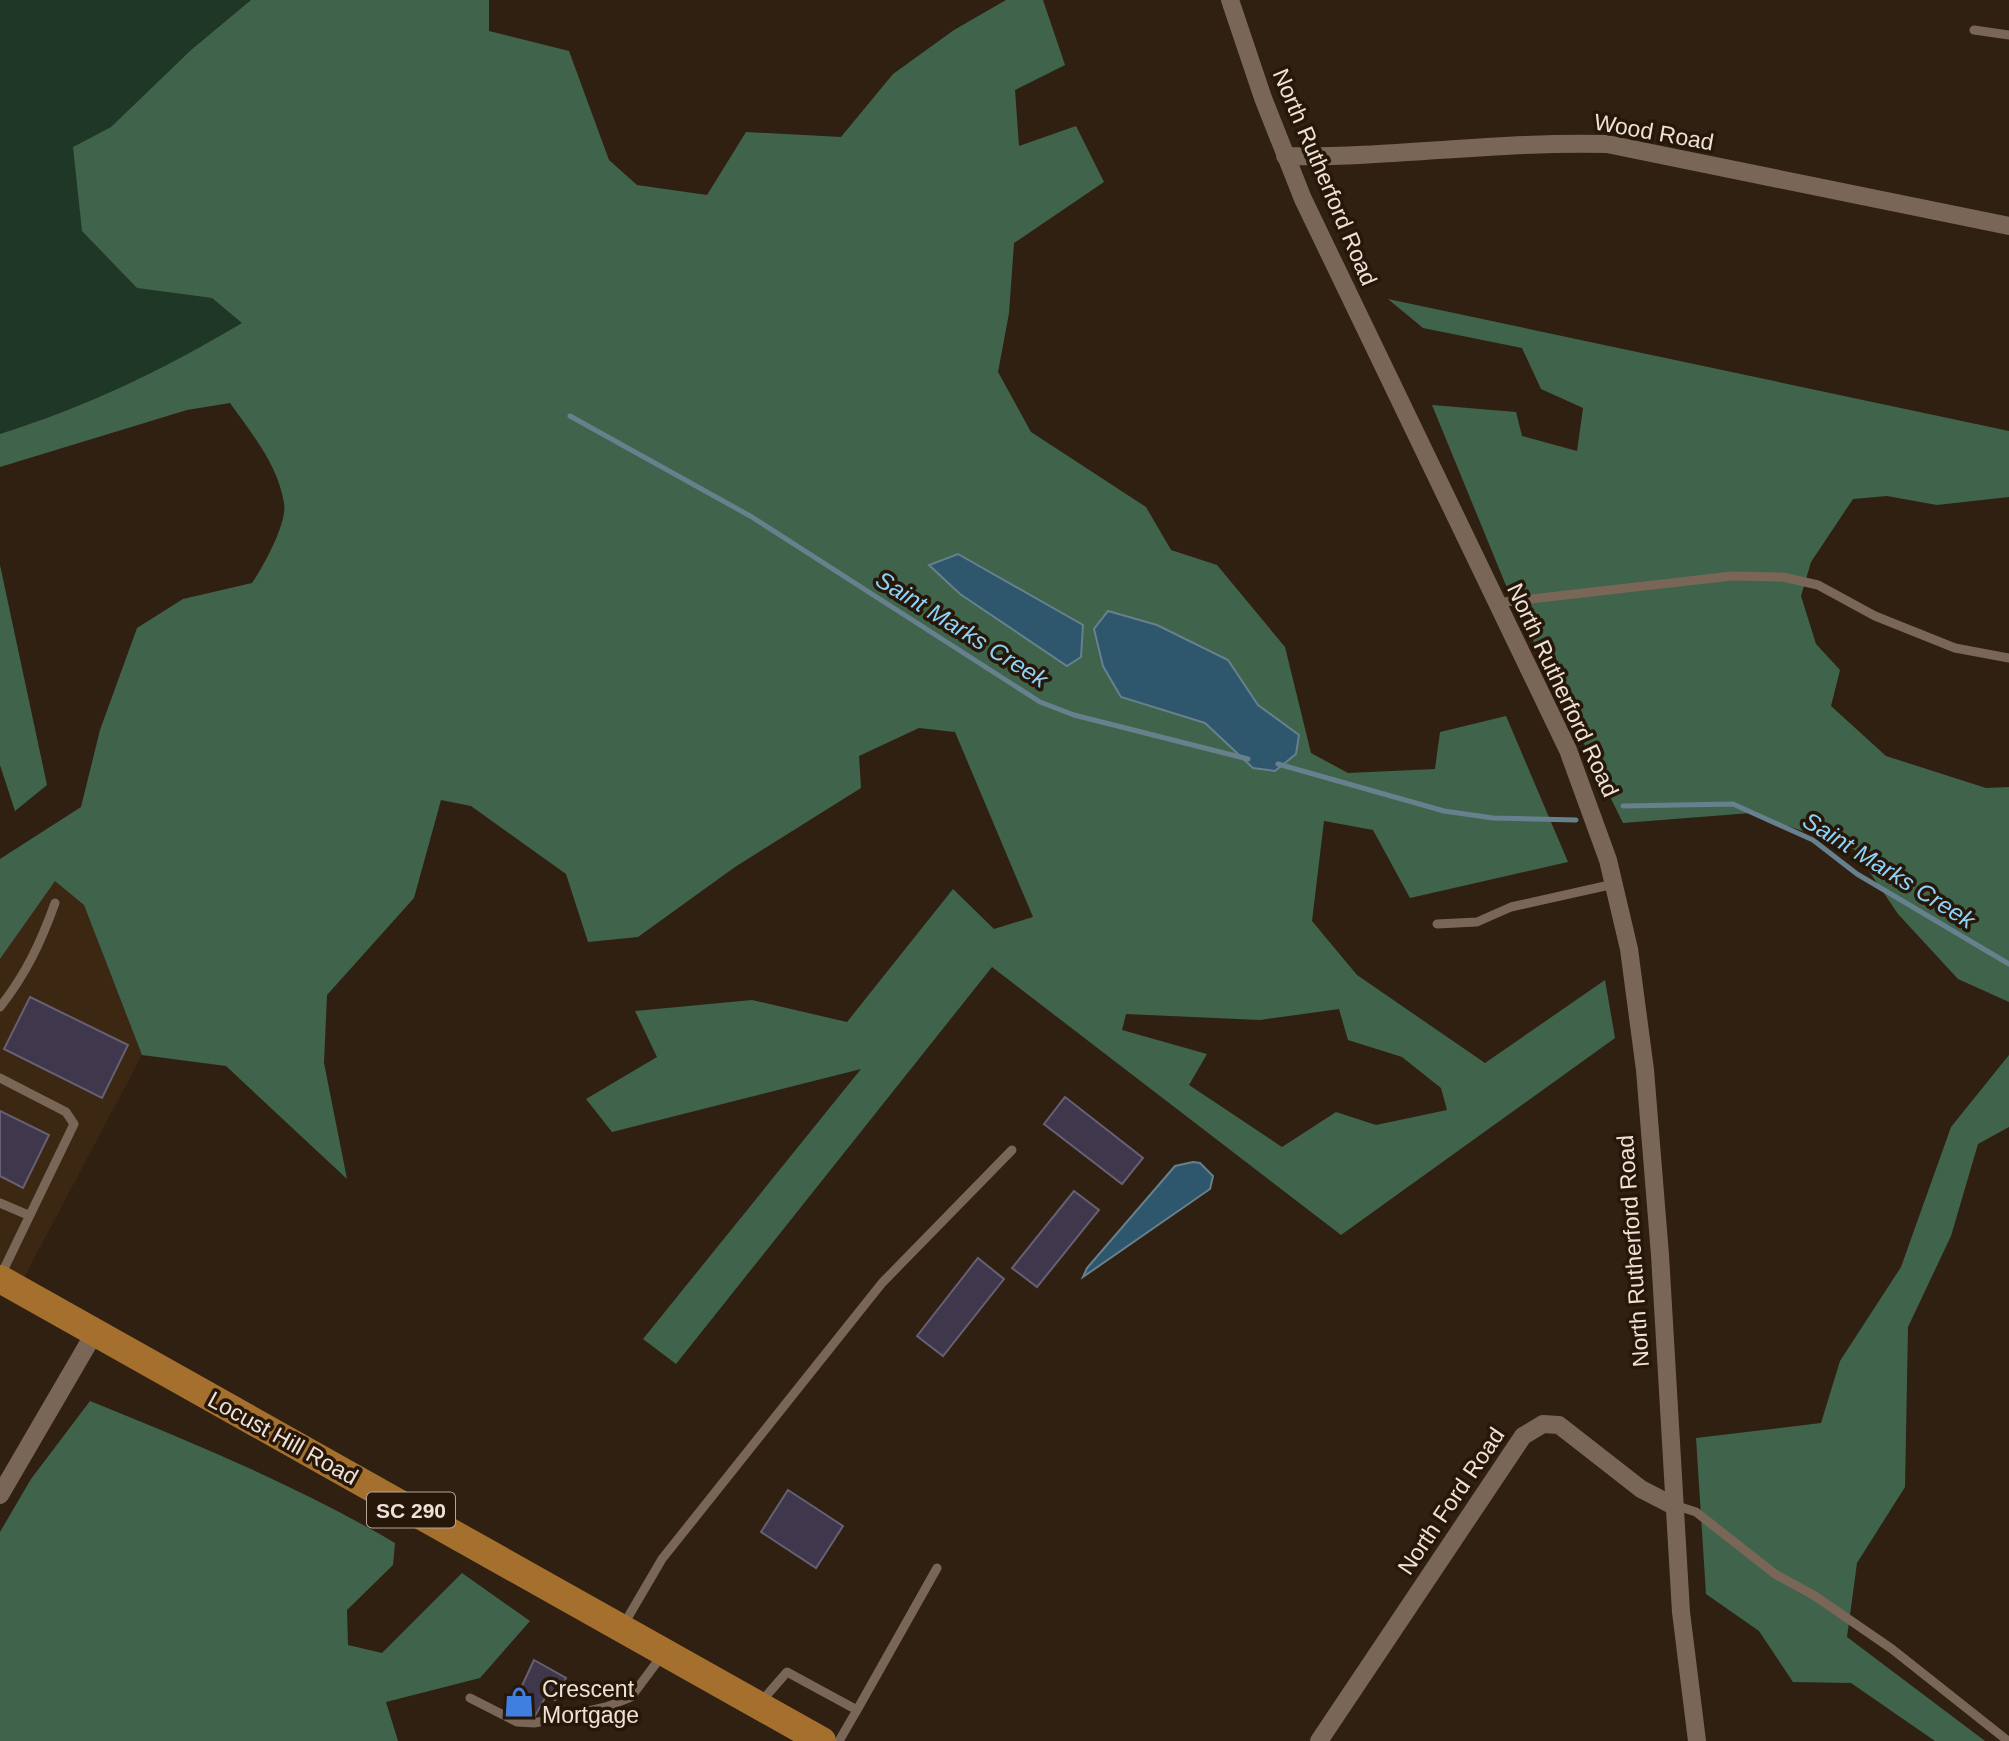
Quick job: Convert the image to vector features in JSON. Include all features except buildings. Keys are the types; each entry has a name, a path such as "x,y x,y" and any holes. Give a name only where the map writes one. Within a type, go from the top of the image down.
{"main road":[{"name":"Locust Hill Road","path":"0,1278 822,1741"}],"street":[{"name":"North Rutherford Road","path":"1230,0 1285,156 1323,244 1568,750 1591,806 1614,884 1629,949 1645,1070 1660,1255 1672,1505 1681,1612 1698,1741"},
{"name":"Wood Road","path":"1285,156 1423,152 1567,143 1607,144 2009,226"},
{"path":"0,1495 95,1332"},
{"name":"North Ford Road","path":"1319,1741 1516,1448 1534,1426 1559,1425 1641,1489 1672,1505"}],"lane":[{"path":"1974,30 2009,35"},
{"path":"1496,603 1732,576 1783,577 1818,585 1875,616 1955,648 2009,658"},
{"path":"1437,924 1478,922 1511,907 1614,884"},
{"path":"0,1007 21,981 39,947 55,903"},
{"path":"0,1078 66,1112 74,1124 0,1278"},
{"path":"622,1629 662,1559 882,1283 1012,1150"},
{"path":"0,1203 29,1215"},
{"path":"1672,1505 1696,1512 1775,1574 1815,1596 1892,1649 2008,1741"},
{"path":"839,1741 937,1568"},
{"path":"470,1698 517,1722 534,1723 606,1707 631,1697 664,1653"},
{"path":"758,1705 787,1672 857,1710"}],"shaded area":[{"path":"55,880 84,905 142,1055 21,1283 0,1271 0,959"}],"green space":[{"path":"0,0 251,0 191,50 111,127 73,147 137,288 212,298 243,323 125,386 0,434"},
{"path":"251,0 489,0 489,31 569,51 609,160 637,185 707,195 746,132 841,137 893,74 954,30 1006,0 1043,0 1065,65 1015,90 1019,146 1076,126 1104,182 1014,243 1009,313 998,372 1031,432 1146,507 1171,550 1217,565 1285,647 1311,753 1348,773 1435,769 1440,732 1506,716 1568,862 1410,898 1373,830 1324,821 1312,921 1357,975 1485,1063 1605,980 1615,1038 1341,1235 992,967 676,1364 643,1339 861,1069 612,1132 586,1099 657,1057 635,1011 752,1000 847,1022 953,889 994,929 1033,917 955,732 919,728 859,756 861,788 735,867 638,937 588,942 566,874 471,806 441,800 414,898 327,995 324,1063 347,1179 226,1066 142,1055 84,905 55,881 0,959 0,859 81,807 100,730 137,628 183,599 252,583 268,556 282,521 284,503 276,476 263,450 230,403 187,410 0,467 0,434 63,412 124,386 242,323 212,298 137,288 82,231 73,147 111,127 191,50","holes":["1339,1009 1348,1040 1402,1057 1441,1088 1447,1110 1376,1125 1336,1112 1282,1147 1189,1085 1207,1054 1122,1030 1126,1014 1260,1020"]},
{"path":"1388,299 2009,431 2009,497 1937,505 1887,496 1853,499 1811,562 1801,596 1816,644 1840,670 1831,706 1886,756 1986,788 2009,787 2009,1002 1958,979 1898,914 1854,849 1751,813 1623,823 1505,583 1432,405 1516,412 1522,436 1577,451 1583,408 1541,389 1522,348 1423,328"},
{"path":"0,565 47,785 15,811 0,765"},
{"path":"2009,1055 2009,1127 1978,1144 1951,1236 1908,1327 1905,1487 1857,1563 1847,1637 1985,1741 1935,1741 1851,1683 1793,1682 1759,1631 1706,1594 1696,1438 1821,1423 1840,1361 1901,1267 1951,1127"},
{"path":"90,1401 207,1449 283,1484 395,1543 393,1565 347,1610 348,1645 382,1653 462,1573 530,1621 480,1678 386,1702 398,1741 0,1741 0,1532 31,1479"}],"water":[{"path":"958,554 1083,625 1081,657 1067,666 960,594 929,565"},
{"path":"1108,611 1157,625 1228,660 1258,705 1299,735 1296,754 1275,771 1253,768 1205,723 1121,697 1103,666 1094,629"},
{"path":"1200,1163 1213,1176 1210,1189 1083,1277 1087,1268 1175,1166"}],"waterway":[{"name":"Saint Marks Creek","path":"570,416 752,517 1040,702 1074,715 1248,759"},
{"name":"Saint Marks Creek","path":"1278,764 1444,811 1493,818 1576,820"},
{"name":"Saint Marks Creek","path":"1623,806 1733,804 1813,840 1857,874 2009,964"}],"place":[{"name":"Crescent Mortgage","path":"519,1702"}]}
